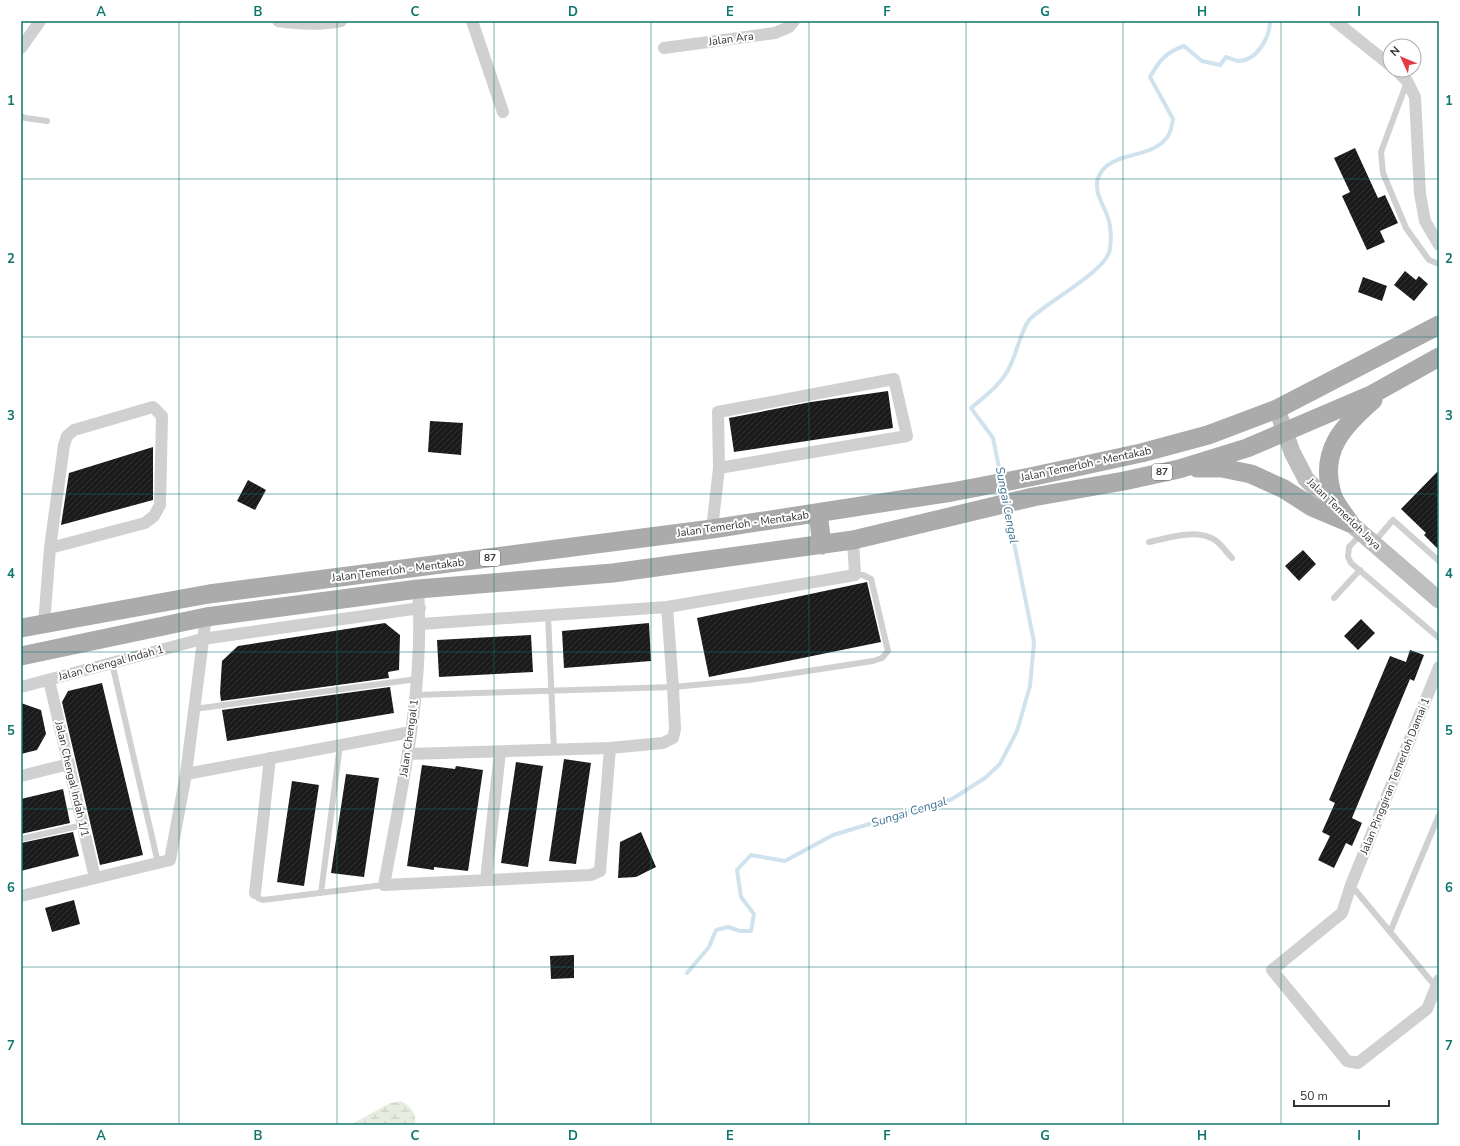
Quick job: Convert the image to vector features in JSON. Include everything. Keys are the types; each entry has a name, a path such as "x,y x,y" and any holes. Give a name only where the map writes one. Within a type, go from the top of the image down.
{"main road":[{"name":"Jalan Temerloh - Mentakab","path":"21,626 44,624 209,594 712,529 959,491 1030,477 1141,453 1208,435 1277,409 1439,324"},
{"name":"Jalan Temerloh - Mentakab","path":"21,656 206,617 418,588 613,573 853,540 1033,497 1124,481 1179,469 1247,448 1371,395 1439,357"},
{"path":"1364,364 1358,375 1358,380 1361,384 1367,386 1396,381"},
{"path":"1361,533 1332,495 1329,474 1331,449 1351,419 1396,381"},
{"path":"1179,469 1222,468 1251,474 1284,489 1312,507 1361,533"},
{"path":"818,513 822,545"}],"street":[{"path":"21,48 40,21"},
{"path":"278,21 291,23 330,23 341,21"},
{"path":"472,21 503,112"},
{"name":"Jalan Ara","path":"664,48 775,32 789,27 794,21"},
{"path":"1335,21 1382,59"},
{"path":"1404,78 1416,97 1420,194 1426,221 1439,245"},
{"path":"712,529 719,468 718,412 894,379 907,436 719,468"},
{"path":"44,624 50,548 64,445 67,436 74,430 152,408 162,416 160,505 154,516 145,523 50,548"},
{"name":"Jalan Temerloh Jaya","path":"1277,409 1292,452 1306,479 1361,533 1439,600"},
{"path":"421,624 667,607 855,575 853,540"},
{"name":"Jalan Chengal 1","path":"384,885 411,732 421,624 418,588"},
{"path":"408,754 554,751 610,748 663,743 673,738 675,728 667,607"},
{"name":"Jalan Chengal Indah 1","path":"21,687 202,639 420,608"},
{"path":"21,896 170,860 186,774 206,617"},
{"name":"Jalan Pinggiran Temerloh Damai 1","path":"1438,984 1427,1009 1358,1063 1347,1061 1272,970 1342,913 1351,885 1439,667"},
{"name":"Jalan Chengal Indah 1/1","path":"49,680 95,878"},
{"path":"186,774 411,732"},
{"path":"384,885 591,875 600,871 610,748"},
{"path":"486,880 500,752"},
{"path":"255,893 270,758"},
{"path":"21,776 69,764"}],"lane":[{"path":"1407,81 1381,152 1383,173 1406,228 1429,260 1439,264"},
{"path":"21,116 24,118 47,121"},
{"path":"1439,561 1393,520 1361,533 1350,547 1348,557 1360,570 1439,638"},
{"path":"1148,542 1184,535 1202,535 1216,540 1232,558"},
{"path":"1334,598 1360,570"},
{"path":"415,695 673,687 749,680 845,666 882,658 888,651 871,579 863,575 855,575"},
{"path":"548,615 554,751"},
{"path":"112,663 158,863"},
{"path":"194,709 417,679"},
{"path":"321,893 340,745"},
{"path":"1390,932 1439,815"},
{"path":"21,840 83,825"},
{"path":"255,893 258,898 263,900 384,885"},
{"path":"1351,885 1390,932 1438,984"}],"green space":[{"path":"401,1101 408,1106 414,1114 415,1125 350,1125 390,1103"},
{"path":"61,1123 106,1123 118,1125 45,1125"}],"building":[{"path":"1355,148 1378,198 1385,195 1398,223 1380,231 1385,242 1367,250 1342,196 1350,192 1334,158"},
{"path":"1405,271 1416,280 1419,276 1428,284 1414,301 1394,285"},
{"path":"1363,277 1387,286 1382,301 1358,292"},
{"path":"888,391 893,428 734,452 729,418 811,402"},
{"path":"430,421 463,423 461,455 428,452"},
{"path":"153,447 153,500 61,525 69,473"},
{"path":"1439,470 1439,550 1424,535 1426,533 1401,509"},
{"path":"248,480 266,490 255,510 237,501"},
{"path":"1303,550 1316,564 1299,581 1285,566"},
{"path":"867,582 881,642 709,677 697,618"},
{"path":"1361,619 1375,633 1358,650 1344,636"},
{"path":"385,623 400,635 399,670 388,672 389,678 221,701 222,661 238,646"},
{"path":"649,623 651,661 564,668 562,631"},
{"path":"531,635 533,672 439,677 437,640"},
{"path":"1410,650 1424,655 1414,681 1410,679 1352,818 1362,823 1352,846 1346,843 1334,868 1318,860 1330,836 1322,832 1335,803 1329,800 1390,656 1406,662"},
{"path":"102,683 143,855 100,865 62,702 68,691"},
{"path":"390,687 394,713 227,741 222,710"},
{"path":"21,703 41,710 46,734 37,750 21,754"},
{"path":"564,759 591,763 576,864 549,861"},
{"path":"516,762 543,766 528,867 501,863"},
{"path":"422,765 455,769 456,766 483,770 468,871 434,867 434,870 407,866"},
{"path":"346,774 379,778 364,877 331,873"},
{"path":"292,781 319,785 304,886 277,882"},
{"path":"63,789 70,823 21,834 21,799"},
{"path":"73,832 79,856 21,871 21,843"},
{"path":"641,832 656,867 636,877 618,878 620,842"},
{"path":"74,900 80,924 52,932 45,908"},
{"path":"574,955 574,978 551,979 550,956"}],"waterway":[{"name":"Sungai Cengal","path":"1001,478 993,438 971,408 993,389 1007,372 1024,328 1030,319 1089,276 1107,257 1110,249 1110,228 1109,221 1098,195 1098,178 1104,169 1111,163 1142,153 1161,144 1168,136 1171,128 1173,119 1150,77 1153,71 1168,54 1184,46 1202,61 1220,65 1226,57 1238,61 1245,60 1256,53 1265,41 1268,34 1270,21"},
{"name":"Sungai Cengal","path":"687,973 709,947 716,930 728,927 740,931 751,931 754,914 741,897 737,870 751,855 785,861 833,835 952,799 985,778 1000,764 1017,731 1030,686 1034,642 1007,508"}]}
